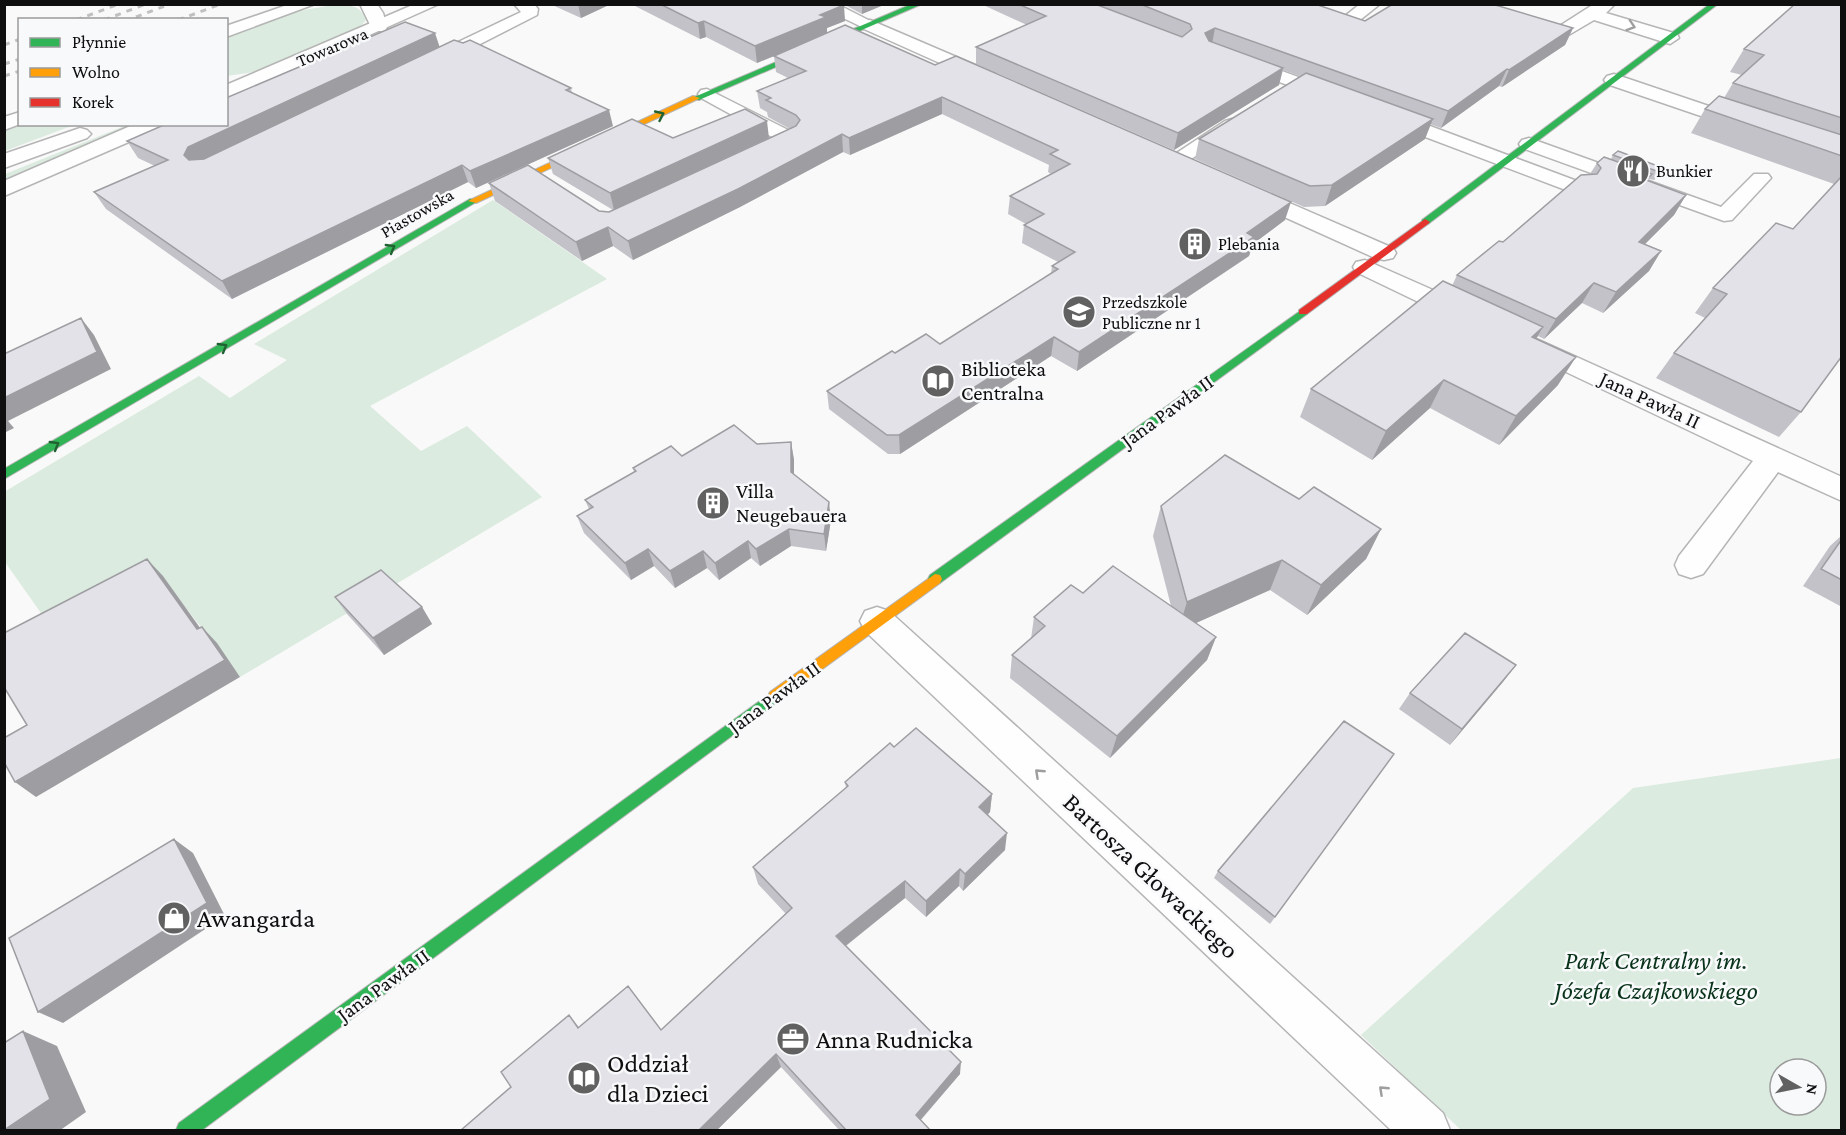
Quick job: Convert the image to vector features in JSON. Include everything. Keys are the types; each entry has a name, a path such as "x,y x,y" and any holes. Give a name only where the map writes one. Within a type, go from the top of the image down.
{"street":[{"name":"Towarowa","path":"229,91 431,4"},
{"name":"Piastowska","path":"4,475 466,205 707,94 920,4"},
{"path":"1349,20 1372,4"},
{"path":"1467,4 1560,34 1599,9 1670,38"},
{"name":"Jana Pawła II","path":"186,1131 877,621 1375,260 1715,4"},
{"path":"870,25 1012,88"},
{"path":"1614,80 1762,130"},
{"path":"4,162 99,126"},
{"path":"4,189 149,126"},
{"path":"1154,151 1198,170"},
{"path":"1231,184 1375,260"},
{"name":"Jana Pawła II","path":"1375,260 1497,329 1842,490"},
{"path":"1691,565 1773,458"},
{"name":"Bartosza Głowackiego","path":"877,621 1425,1131"}],"lane":[{"path":"228,31 307,4"},
{"path":"368,4 375,13 379,27"},
{"path":"418,68 529,15 530,9 522,4"},
{"path":"822,4 870,25"},
{"path":"1223,55 1353,103"},
{"path":"1280,95 1299,83"},
{"path":"707,94 789,138 748,158"},
{"path":"1375,111 1578,188"},
{"path":"1176,160 1252,113"},
{"path":"1529,144 1724,215 1761,178"},
{"path":"532,173 553,185"}],"green space":[{"path":"338,4 359,9 366,20 357,31 267,70 228,76 228,37 282,14"},
{"path":"18,120 18,126 71,126 5,151 4,126"},
{"path":"125,126 137,126 5,182 5,174"},
{"path":"493,200 607,279 370,406 421,451 467,426 542,497 240,677 182,603 55,633 5,562 4,492 199,376 230,398 287,360 254,344"},
{"name":"Park Centralny im. Józefa Czajkowskiego","path":"1841,758 1841,1130 1461,1130 1361,1035 1633,788"}],"building":[{"path":"660,4 844,5 820,15 826,17 755,46 704,21 698,23"},
{"path":"1018,4 1095,4 1182,37 1192,29 1190,24 1140,4 1315,4 1365,21 1393,4 1492,4 1573,28 1509,70 1507,69 1448,111 1215,28 1205,33 1209,41 1283,68 1178,133 976,47 1046,16"},
{"path":"1795,4 1842,4 1842,118 1733,83 1764,55 1744,49"},
{"path":"405,22 435,33 188,147 184,155 189,160 204,159 454,40 463,43 470,40 571,88 566,90 609,110 470,171 462,165 222,281 94,192 168,160 127,141 161,126 228,126 228,97"},
{"path":"845,25 935,65 956,56 1291,202 1247,233 1254,237 1079,352 1054,337 899,435 887,435 827,391 892,351 895,353 926,334 940,344 1058,269 1052,266 1075,252 1024,225 1044,214 1010,196 1070,164 1050,154 1058,150 942,97 849,138 842,134 738,189 628,241 608,227 576,242 489,183 528,165 599,211 609,212 796,126 800,120 796,115 766,100 771,98 757,91 806,71 774,56"},
{"path":"1306,73 1433,119 1332,185 1310,186 1199,139"},
{"path":"1719,96 1842,135 1842,156 1705,109"},
{"path":"745,109 767,121 610,193 548,158 632,119 673,138"},
{"path":"1618,151 1663,168 1659,172 1613,155"},
{"path":"1604,157 1652,174 1646,180 1686,195 1639,242 1661,251 1616,292 1594,283 1556,319 1457,275 1499,241 1503,242 1581,175 1597,174 1601,168 1597,163"},
{"path":"1842,176 1842,356 1801,412 1674,353 1727,294 1713,288 1776,223 1793,229"},
{"path":"1443,281 1543,327 1532,337 1576,357 1516,416 1444,380 1386,431 1311,389"},
{"path":"81,318 97,352 4,398 4,354"},
{"name":"Villa Neugebauera","path":"734,425 757,444 791,442 791,472 829,502 824,534 789,529 756,549 748,541 715,563 703,551 670,571 648,549 625,563 577,516 593,507 585,500 636,471 633,468 671,446 682,456"},
{"path":"1225,455 1299,499 1314,487 1381,529 1321,585 1282,560 1187,602 1161,506"},
{"path":"1842,539 1842,580 1821,569"},
{"path":"147,559 197,629 202,627 225,660 15,782 4,762 4,738 27,725 4,687 4,633"},
{"path":"1113,566 1216,637 1117,736 1012,655 1045,626 1034,617 1071,585 1083,593"},
{"path":"381,570 422,607 373,638 335,597"},
{"path":"1465,633 1516,665 1462,729 1410,693"},
{"path":"1344,721 1394,754 1275,917 1218,871"},
{"path":"916,728 992,794 979,807 1007,833 965,874 960,869 926,901 905,881 836,936 961,1062 916,1115 931,1131 847,1131 776,1054 698,1131 460,1131 511,1087 501,1072 569,1015 578,1028 628,986 661,1030 792,908 753,867 848,786 845,782 890,743 894,747"},
{"path":"174,839 207,903 38,1012 9,938"},
{"path":"23,1031 50,1099 4,1130 4,1043"}],"railway":[{"path":"81,18 119,4"},
{"path":"109,18 146,4"},
{"path":"136,17 170,4"},
{"path":"183,18 221,4"},
{"path":"4,45 18,40"},
{"path":"4,64 18,60"},
{"path":"4,76 18,72"}],"traffic: fast":[{"path":"696,98 919,4"},
{"path":"1425,222 1715,4"},
{"path":"4,475 473,201"},
{"path":"935,579 1303,312"},
{"path":"186,1130 775,696"}],"traffic: slow":[{"path":"473,201 696,98"},
{"path":"775,696 935,579"}],"traffic: jam":[{"path":"1303,312 1425,222"}],"place":[{"name":"Bunkier","path":"1633,171"},
{"name":"Plebania","path":"1195,244"},
{"name":"Przedszkole Publiczne nr 1","path":"1079,312"},
{"name":"Biblioteka Centralna","path":"938,381"},
{"name":"Villa Neugebauera","path":"713,503"},
{"name":"Awangarda","path":"174,918"},
{"name":"Anna Rudnicka","path":"793,1039"},
{"name":"Oddział dla Dzieci","path":"584,1078"}]}
